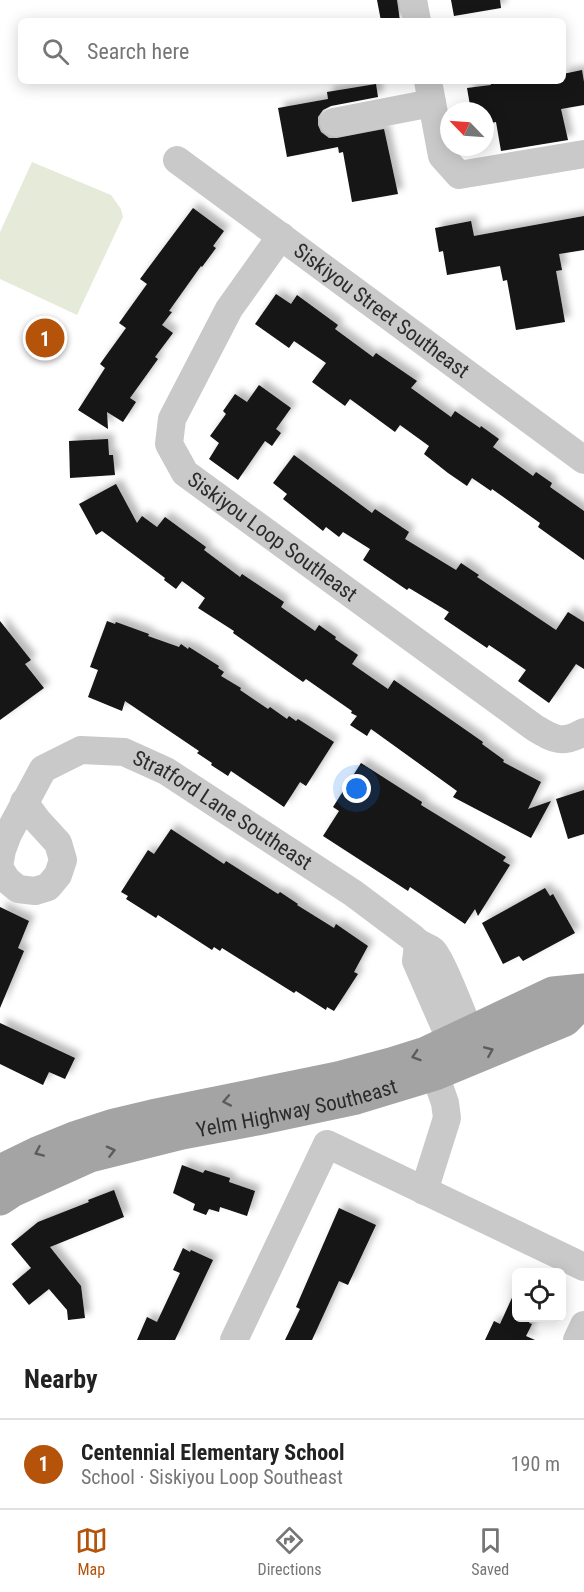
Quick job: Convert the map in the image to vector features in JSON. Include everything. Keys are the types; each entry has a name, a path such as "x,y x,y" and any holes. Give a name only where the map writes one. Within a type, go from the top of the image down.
{"main road":[{"name":"Yelm Highway Southeast","path":"0,1171 74,1137 114,1125 338,1078 426,1053 553,993 584,990"},
{"name":"Yelm Highway Southeast","path":"0,1198 90,1156 182,1133 356,1098 435,1074 564,1020 584,1000"}],"street":[{"path":"414,0 417,18"},
{"path":"334,122 430,92 442,156 459,175 584,154"},
{"name":"Siskiyou Street Southeast","path":"177,160 584,460"},
{"name":"Siskiyou Loop Southeast","path":"281,236 229,309 172,419 169,444 185,473 535,728 552,738 571,739 584,732"},
{"name":"Stratford Lane Southeast","path":"0,861 2,850 24,802 43,769 81,750 124,752 166,771 354,893 413,938 418,945 433,951 442,968 460,1037"},
{"path":"0,869 7,880 18,889 35,891 48,887 58,875 61,867 63,860 58,843 24,802"},
{"path":"424,1191 447,1118 446,1103 435,1074"},
{"path":"234,1340 327,1144 584,1267"},
{"path":"577,1340 584,1325"}],"green space":[{"path":"32,162 111,195 121,209 123,217 77,315 0,279 0,232"}],"building":[{"path":"377,0 397,0 400,18 380,18"},
{"path":"451,0 500,0 501,8 454,16"},
{"path":"582,70 584,105 561,109 568,140 501,151 496,122 494,122 494,102 469,102 467,88 491,84 566,84 566,73"},
{"path":"376,84 378,97 331,106 323,110 318,117 321,132 329,138 384,129 398,194 352,202 343,152 339,153 338,147 287,157 278,108 328,99 327,92"},
{"path":"193,208 224,231 213,246 216,248 169,311 172,312 162,325 173,333 155,357 158,359 130,398 136,402 123,422 107,412 108,429 78,410 105,368 100,364 126,328 119,323 147,284 140,279"},
{"path":"584,216 584,250 559,254 562,270 556,271 565,322 516,330 507,280 503,281 500,266 447,275 443,251 439,252 435,228 471,221 474,236"},
{"path":"276,294 291,304 297,295 338,325 335,329 373,357 376,353 417,381 411,388 451,417 455,411 480,428 481,426 499,439 493,447 533,476 536,472 552,483 550,487 584,511 584,560 538,527 540,523 492,489 491,491 472,478 467,486 448,473 424,454 429,446 400,425 395,432 350,399 345,406 312,382 326,363 294,341 289,348 255,324"},
{"path":"259,385 291,408 276,429 281,433 272,446 265,441 238,480 209,459 219,443 210,436 226,414 223,411 235,394 247,402"},
{"path":"108,439 109,455 113,455 115,475 70,478 69,441"},
{"path":"294,455 372,513 375,509 409,532 405,539 456,570 461,563 479,575 477,577 556,630 568,612 584,622 584,669 576,664 549,703 518,681 526,670 489,645 487,648 444,619 449,612 409,588 407,590 363,560 370,549 343,532 339,537 326,527 323,531 283,499 287,494 273,483"},
{"path":"116,484 137,523 142,516 157,527 165,517 206,547 204,550 240,577 242,574 284,602 281,607 315,631 319,625 336,637 335,639 358,655 352,664 388,689 394,680 483,742 482,744 504,760 503,762 541,782 528,809 551,801 531,838 453,797 457,791 371,729 367,736 350,725 357,716 351,713 352,711 306,679 303,682 233,633 234,631 198,608 205,598 182,581 176,589 164,580 165,578 102,531 96,535 79,504"},
{"path":"0,621 31,660 25,664 44,688 0,720"},
{"path":"107,621 115,624 116,622 179,647 181,644 188,649 189,647 219,666 218,668 224,672 221,676 268,709 270,707 287,719 289,716 296,721 298,719 334,742 306,786 300,782 284,807 231,771 228,776 211,765 212,763 197,753 199,751 125,701 122,711 88,697 98,670 90,667"},
{"path":"361,763 422,802 421,805 506,857 503,861 510,865 478,916 475,909 465,924 410,887 408,891 323,836 339,811 333,807"},
{"path":"584,790 584,834 568,839 556,799"},
{"path":"171,829 224,864 226,861 278,894 280,892 334,928 336,924 368,946 354,972 358,974 334,1011 327,1007 326,1010 296,991 294,993 222,948 220,951 214,947 212,950 158,915 156,918 126,899 128,896 121,892 148,850 154,854"},
{"path":"545,888 550,896 553,894 575,933 523,961 519,956 503,964 482,923"},
{"path":"0,907 29,921 18,948 24,951 0,1008"},
{"path":"0,1023 75,1058 65,1079 49,1072 43,1085 0,1064"},
{"path":"182,1165 203,1173 205,1170 230,1178 229,1182 255,1191 247,1216 220,1207 219,1212 209,1209 206,1215 193,1210 195,1204 173,1193"},
{"path":"114,1190 124,1217 50,1247 81,1286 85,1318 68,1320 67,1310 49,1289 29,1305 12,1284 31,1268 11,1244 38,1222"},
{"path":"339,1208 376,1225 348,1285 339,1281 312,1340 285,1340 300,1309 296,1307"},
{"path":"183,1248 213,1260 175,1340 137,1340 147,1317 157,1322 180,1273 173,1270"},
{"path":"512,1298 512,1322 532,1324 526,1336 535,1340 485,1340 494,1321 500,1324"}],"place":[{"name":"Centennial Elementary School","path":"45,338"}]}
